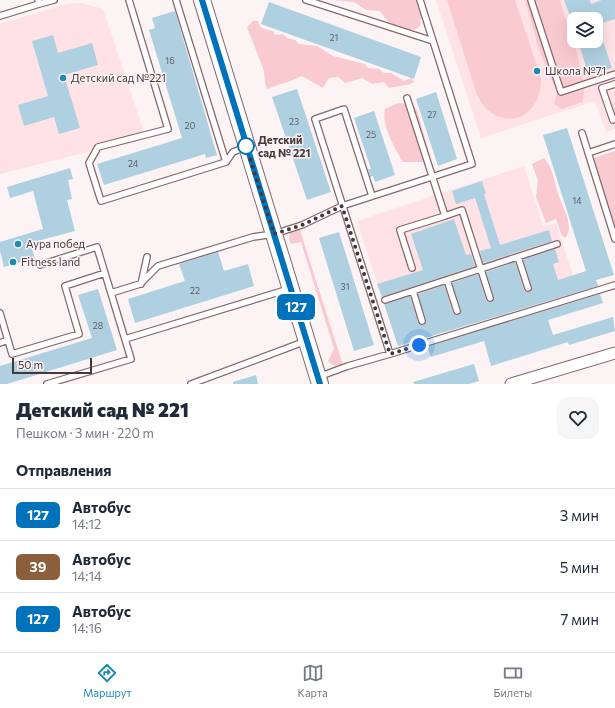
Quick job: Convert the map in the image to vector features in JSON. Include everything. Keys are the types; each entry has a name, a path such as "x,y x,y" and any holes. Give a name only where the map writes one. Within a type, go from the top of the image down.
{"street":[{"path":"202,0 319,381"},
{"path":"510,384 615,353"}],"lane":[{"path":"0,16 38,2 54,0"},
{"path":"128,0 168,129 98,147 90,163 101,201 226,162 233,152 247,147"},
{"path":"176,0 226,162"},
{"path":"306,0 433,41"},
{"path":"111,293 140,284 158,266 253,236 274,234 302,225 342,206 472,164 420,0"},
{"path":"531,0 561,92 615,74"},
{"path":"615,84 602,88 613,120 615,119"},
{"path":"407,98 445,216"},
{"path":"372,196 344,109 314,119 390,354"},
{"path":"582,133 615,239"},
{"path":"588,153 615,144"},
{"path":"412,268 400,230 462,210 490,298"},
{"path":"385,300 557,244"},
{"path":"40,265 97,247 131,359 47,384"},
{"path":"140,284 146,257"},
{"path":"518,257 528,288"},
{"path":"0,313 12,354 79,334 65,286 105,273"},
{"path":"447,280 457,311"},
{"path":"319,381 348,366 615,285"},
{"path":"125,339 290,289"},
{"path":"413,291 422,321"},
{"path":"0,343 8,340"},
{"path":"191,384 306,340"}],"shaded area":[{"path":"333,0 416,0 421,15 420,26 415,30 399,27 387,20 380,11 366,10 354,2"},
{"name":"Школа №71","path":"436,0 615,0 615,129 606,132 595,101 481,138"},
{"path":"447,0 515,0 541,78 539,94 534,106 525,114 515,118 504,118 493,114 484,105 476,92"},
{"path":"525,0 560,0 567,21 567,48 576,48 581,67 584,93 582,102 562,109 554,104 558,91 550,77 539,50"},
{"name":"Детский сад №221","path":"82,3 103,9 144,132 97,144 91,151 0,174 0,24 66,4"},
{"path":"253,21 258,21 261,28 273,31 275,35 283,34 287,38 295,40 299,44 317,46 333,56 365,64 368,68 379,69 384,73 391,73 404,81 411,78 414,82 411,84 389,88 384,82 373,84 362,78 345,83 338,77 329,78 323,88 302,76 267,89 264,71 247,27"},
{"path":"398,103 412,104 417,110 431,160 424,162 403,162 400,157 390,137 384,115 385,109"},
{"path":"615,151 615,226 593,158"},
{"path":"544,158 551,170 567,216 569,228 565,238 562,236 556,219 546,223 536,197 538,181 532,164"},
{"path":"524,166 543,226 556,223 577,288 398,346 357,221"},
{"path":"299,227 343,365 334,366 328,361 334,349 301,242 291,244 289,238 290,232"}],"building":[{"path":"564,0 590,0 591,4 602,0 615,0 615,19 603,23 603,12 568,12"},
{"path":"269,2 421,57 414,79 261,24"},
{"path":"175,11 217,155 206,158 205,154 104,185 97,164 182,138 149,30 155,28 152,18"},
{"path":"53,35 58,53 92,43 98,65 64,75 80,128 59,134 54,117 24,126 18,105 48,96 32,41"},
{"path":"603,41 612,68 589,76 580,48 603,48"},
{"path":"297,89 331,192 307,200 272,97"},
{"path":"436,92 457,159 438,166 416,99"},
{"path":"374,111 395,175 375,182 373,176 370,177 368,169 371,169 354,118"},
{"path":"567,128 614,275 596,280 598,286 398,346 384,304 410,296 418,322 423,325 425,324 426,320 418,294 444,285 453,313 458,315 460,314 461,310 452,283 478,274 486,300 492,302 494,297 486,272 515,262 524,290 530,292 532,287 523,259 555,249 559,262 553,264 558,280 586,271 543,135"},
{"path":"70,168 73,179 68,180 72,199 67,200 75,231 30,243 35,258 4,267 0,251 0,242 43,229 33,191 10,198 7,187"},
{"path":"482,181 486,194 484,194 500,245 549,230 552,241 483,263 480,251 491,248 475,198 456,204 452,191"},
{"path":"454,219 466,255 471,254 475,266 382,297 377,284 423,270 411,234"},
{"path":"339,232 374,345 354,351 319,238"},
{"path":"218,252 224,271 248,264 254,286 135,323 128,299 185,281 179,264"},
{"path":"98,289 117,350 7,384 0,384 0,366 92,338 78,295"},
{"path":"600,294 603,303 548,320 553,335 613,317 615,331 569,345 568,342 491,366 484,341 431,357 427,347"},
{"path":"474,364 479,381 469,384 414,384 413,382"},
{"path":"256,375 258,384 233,384 233,382"}],"bus line":[{"name":"127","path":"202,0 320,384"}],"place":[{"name":"Школа №71","path":"537,71"},
{"name":"Детский сад №221","path":"63,78"},
{"name":"Детский сад № 221","path":"246,146"},
{"name":"Аура побед","path":"18,244"},
{"name":"Fitness land","path":"13,262"}],"route":[{"path":"246,146 274,234 302,225 342,206 390,354 419,345"}]}
